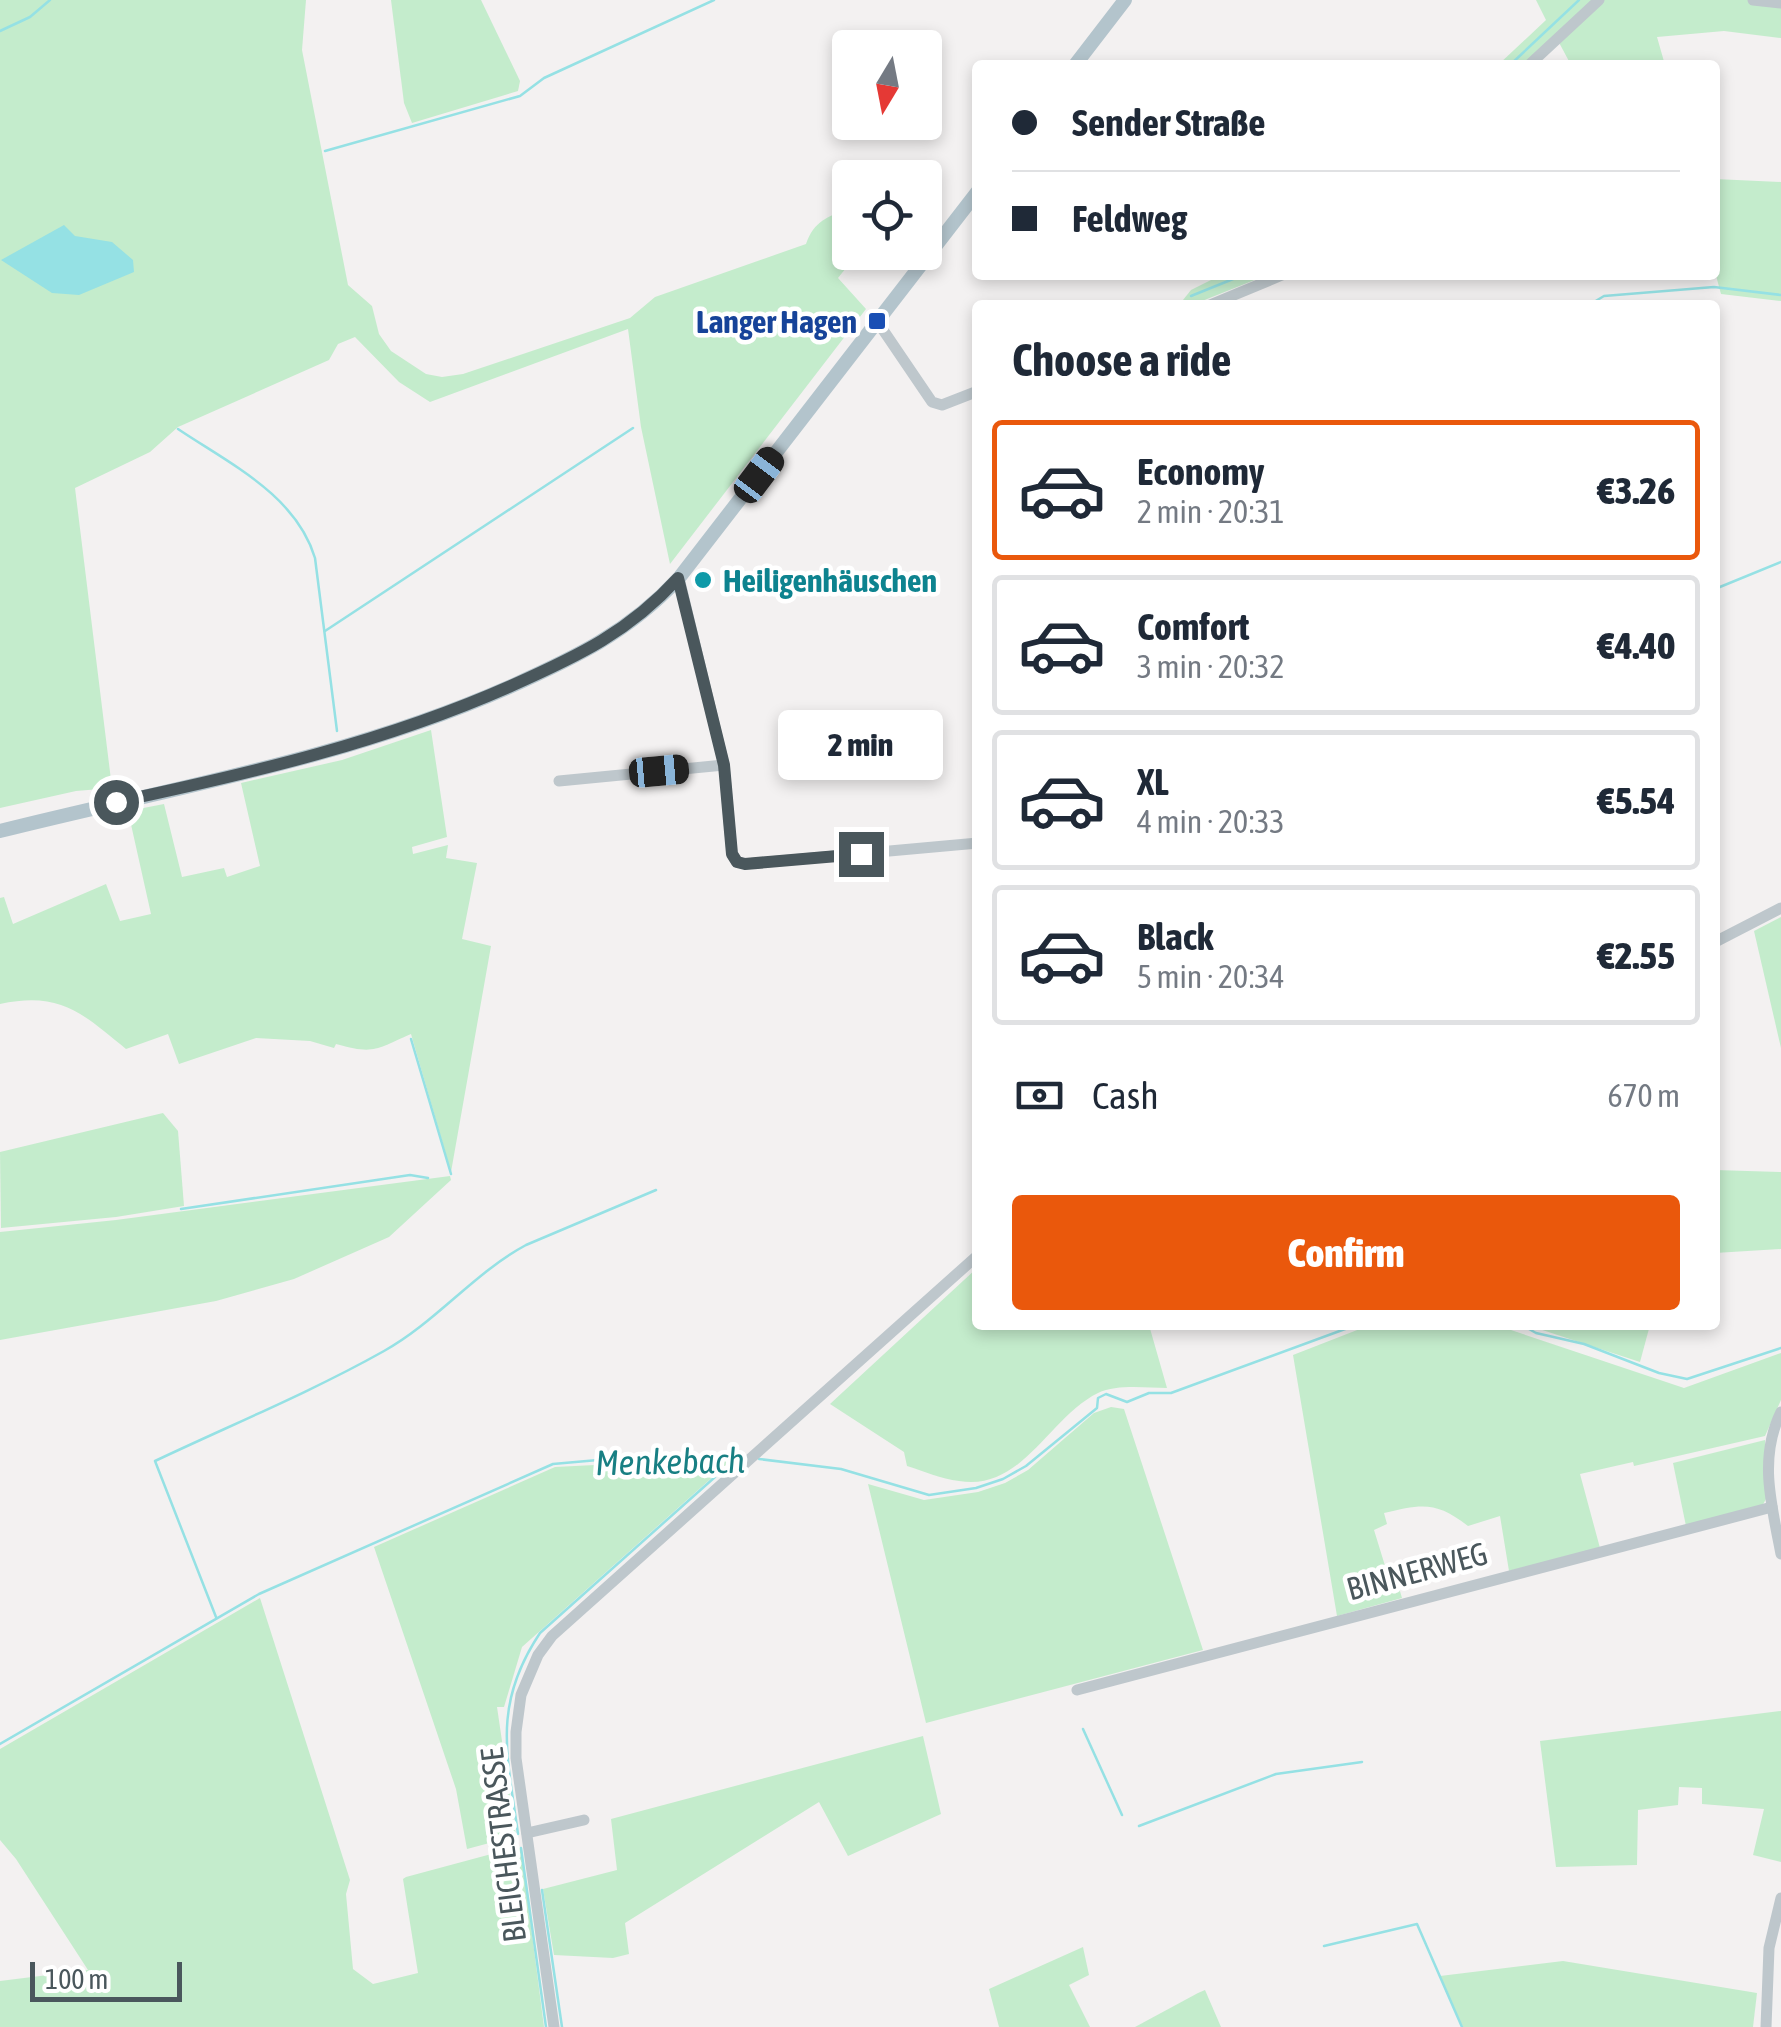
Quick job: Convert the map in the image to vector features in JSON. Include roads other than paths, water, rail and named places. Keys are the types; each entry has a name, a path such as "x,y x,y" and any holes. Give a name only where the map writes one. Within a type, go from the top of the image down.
{"main road":[{"path":"1079,60 1125,0"},
{"path":"0,830 288,764 403,730 574,658 621,631 678,578 972,199"}],"street":[{"path":"1534,60 1599,0"},
{"path":"1753,0 1781,3"},
{"path":"1222,300 1270,280"},
{"path":"878,321 932,402 942,404 972,392"},
{"path":"678,578 724,765 732,854 737,862 972,845"},
{"path":"559,780 724,765"},
{"path":"1720,939 1781,908"},
{"name":"BLEICHESTRASSE","path":"554,2027 516,1732 521,1695 538,1655 552,1636 972,1260"},
{"path":"1781,1412 1768,1447 1767,1477 1781,1554"},
{"name":"BINNERWEG","path":"1077,1690 1772,1507"},
{"path":"526,1833 584,1820"},
{"path":"1766,2027 1768,1948 1781,1898"}],"water":[{"path":"64,225 75,236 112,242 133,260 134,272 79,295 52,293 1,260"}],"waterway":[{"path":"0,31 30,17 50,0"},
{"path":"325,151 520,96 544,78 714,0"},
{"path":"1515,60 1579,0"},
{"path":"1191,296 1231,280"},
{"path":"1597,300 1604,296 1714,287 1781,295"},
{"path":"325,631 633,428"},
{"path":"178,429 259,483 293,516 306,536 315,558 337,731"},
{"path":"1720,587 1781,562"},
{"path":"411,1039 451,1174"},
{"path":"181,1209 410,1175 428,1178"},
{"path":"216,1617 155,1461 384,1351 526,1245 656,1190"},
{"name":"Menkebach","path":"759,1459 841,1469 929,1495 976,1488 1026,1466 1097,1408 1098,1398 1106,1394 1127,1402 1149,1393 1171,1393 1342,1330"},
{"name":"Menkebach","path":"1531,1330 1687,1379 1781,1348"},
{"name":"Menkebach","path":"0,1744 259,1594 553,1464 746,1458"},
{"path":"518,1834 507,1730 509,1707 525,1659 540,1633 715,1477"},
{"path":"1083,1729 1122,1815"},
{"path":"1139,1826 1276,1774 1362,1762"},
{"path":"521,1848 546,2027"},
{"path":"542,1890 562,2027"},
{"path":"1324,1946 1417,1924 1462,2027"}],"place":[{"name":"Langer Hagen","path":"877,321"},
{"name":"Heiligenhäuschen","path":"703,580"}]}
